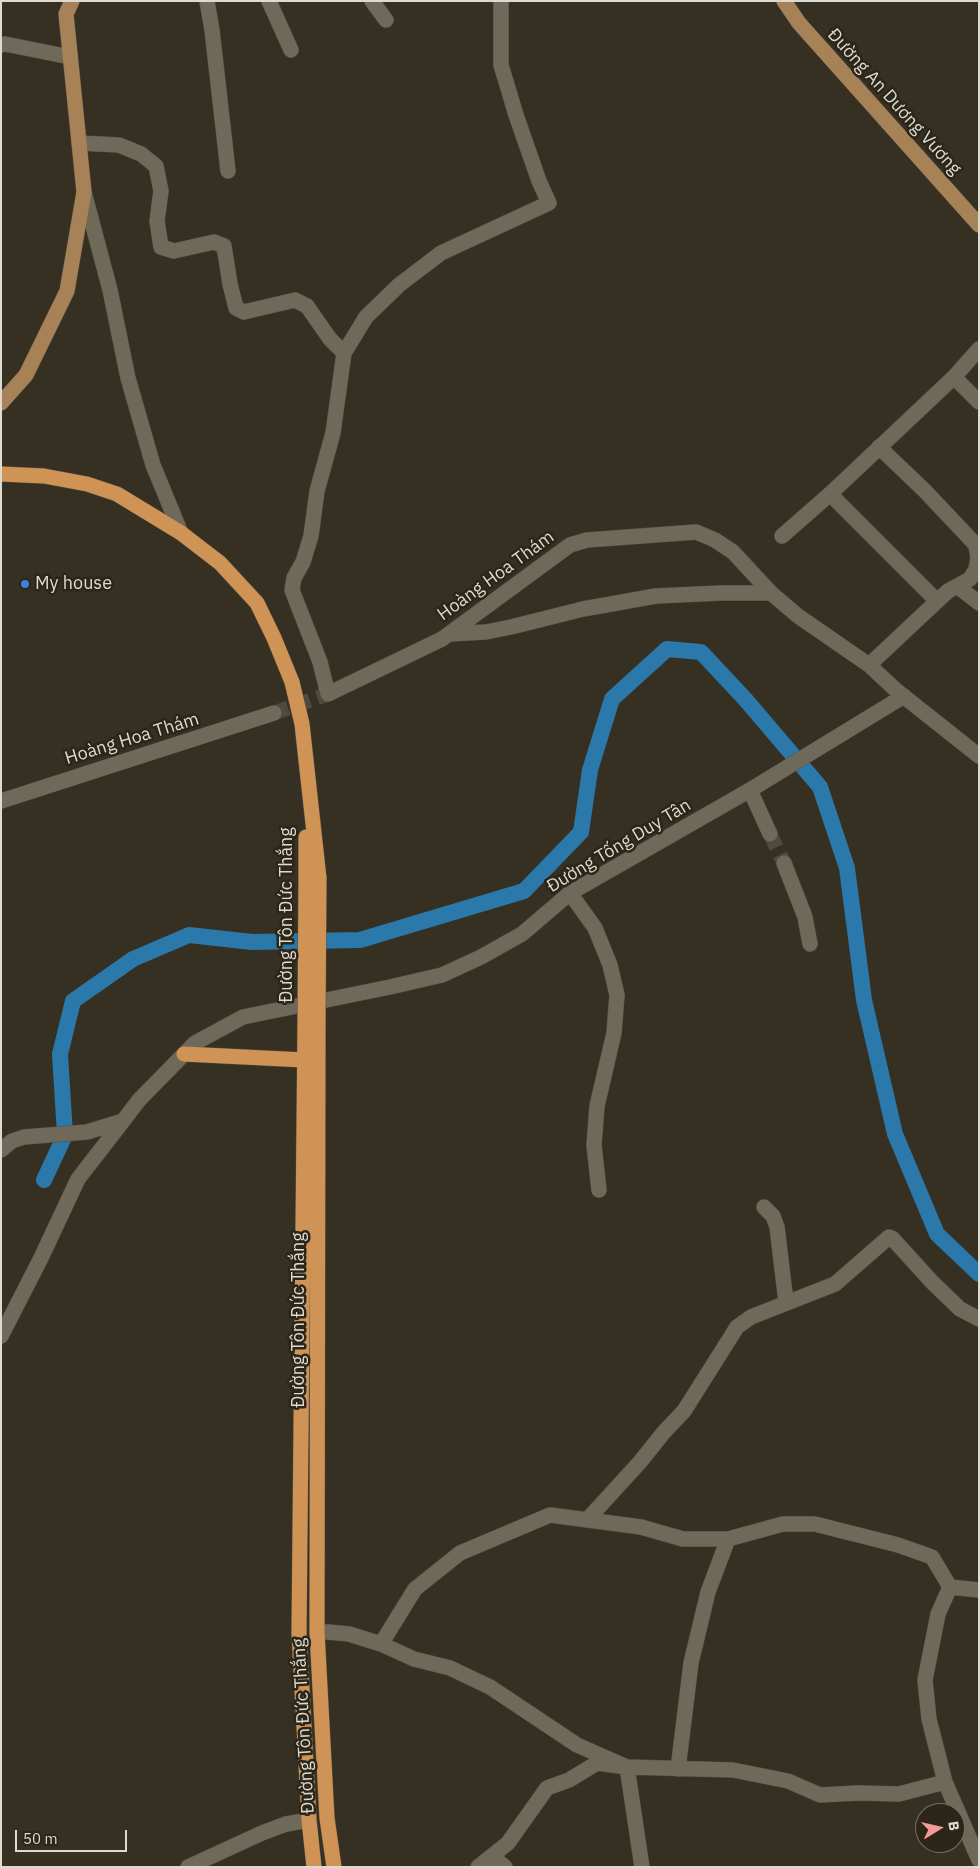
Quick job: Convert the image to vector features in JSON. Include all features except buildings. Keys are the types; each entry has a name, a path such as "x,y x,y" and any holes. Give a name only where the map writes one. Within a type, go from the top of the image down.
{"highway":[{"name":"Đường Tôn Đức Thắng","path":"1,474 44,476 87,484 116,494 181,533 220,562 257,603 292,682 302,724 308,773 312,878 317,1632 327,1818 334,1867"},
{"name":"Đường Tôn Đức Thắng","path":"312,1022 304,1060 299,1633 308,1820 314,1867"},
{"path":"184,1054 304,1060"}],"main road":[{"name":"Đường An Dương Vương","path":"784,1 799,23 979,225"},
{"path":"1,403 26,375 67,292 84,192 66,6"}],"street":[{"path":"207,1 228,171"},
{"path":"269,1 291,50"},
{"path":"372,1 386,20"},
{"path":"79,143 119,145 142,154 156,166 161,190 157,221 161,247 174,250 214,242 224,246 236,308 244,312 295,300 307,306 330,339 344,353 366,317 399,285 441,254 549,203 522,131 501,65 501,1"},
{"path":"1,45 5,44 70,57"},
{"path":"84,192 110,290 128,378 152,464 181,533"},
{"path":"782,536 830,494 954,377 979,349"},
{"name":"Hoàng Hoa Thám","path":"344,353 333,433 317,491 311,536 303,562 294,578 292,590 320,662 328,694 442,639 570,545 587,540 696,532 715,540 734,552 771,593 798,616 869,665 904,696 979,756"},
{"path":"954,377 979,402"},
{"path":"869,665 937,601 970,579 976,569 978,558 976,545 879,447"},
{"path":"830,494 937,601"},
{"path":"957,586 979,603"},
{"path":"449,634 486,632 583,609 656,596 771,593"},
{"name":"Đường Tống Duy Tân","path":"1,1336 41,1258 78,1179 138,1100 195,1043 243,1017 442,975 482,957 522,934 570,893 750,790 904,696"},
{"name":"Hoàng Hoa Thám","path":"1,802 274,713"},
{"path":"750,790 770,834"},
{"path":"784,863 804,917 810,944"},
{"path":"570,893 595,928 610,965 617,995 614,1033 597,1106 594,1145 599,1190"},
{"path":"1,1150 12,1141 38,1135 87,1132 123,1121"},
{"path":"764,1207 773,1216 777,1227 786,1302"},
{"path":"587,1520 684,1411 737,1327 751,1317 835,1284 891,1237 932,1282 960,1309 979,1319"},
{"path":"381,1644 415,1589 460,1553 550,1515 641,1527 684,1540 728,1540 783,1524 815,1524 889,1542 932,1557 950,1587"},
{"path":"678,1769 691,1663 708,1592 728,1540"},
{"path":"950,1587 979,1590"},
{"path":"950,1587 938,1614 925,1680 929,1719 945,1782 979,1860"},
{"path":"317,1632 349,1634 381,1644 414,1659 450,1668 490,1687 577,1744 627,1767"},
{"path":"478,1867 508,1843 547,1788 569,1780 597,1763 627,1767 733,1770 788,1781 820,1795 858,1793 899,1794 945,1782"},
{"path":"627,1767 642,1867"},
{"path":"188,1867 262,1833 286,1824 308,1820"},
{"path":"492,1856 505,1867"}],"waterway":[{"path":"44,1180 65,1135 60,1054 73,1001 133,959 189,935 252,942 360,940 524,891 581,832 590,770 612,699 667,649 701,652 745,699 820,787 847,868 864,1000 895,1134 937,1234 979,1274"}],"tunnel":[{"path":"274,713 328,694"},
{"path":"770,834 784,863"}],"place":[{"name":"My house","path":"25,584"}]}
